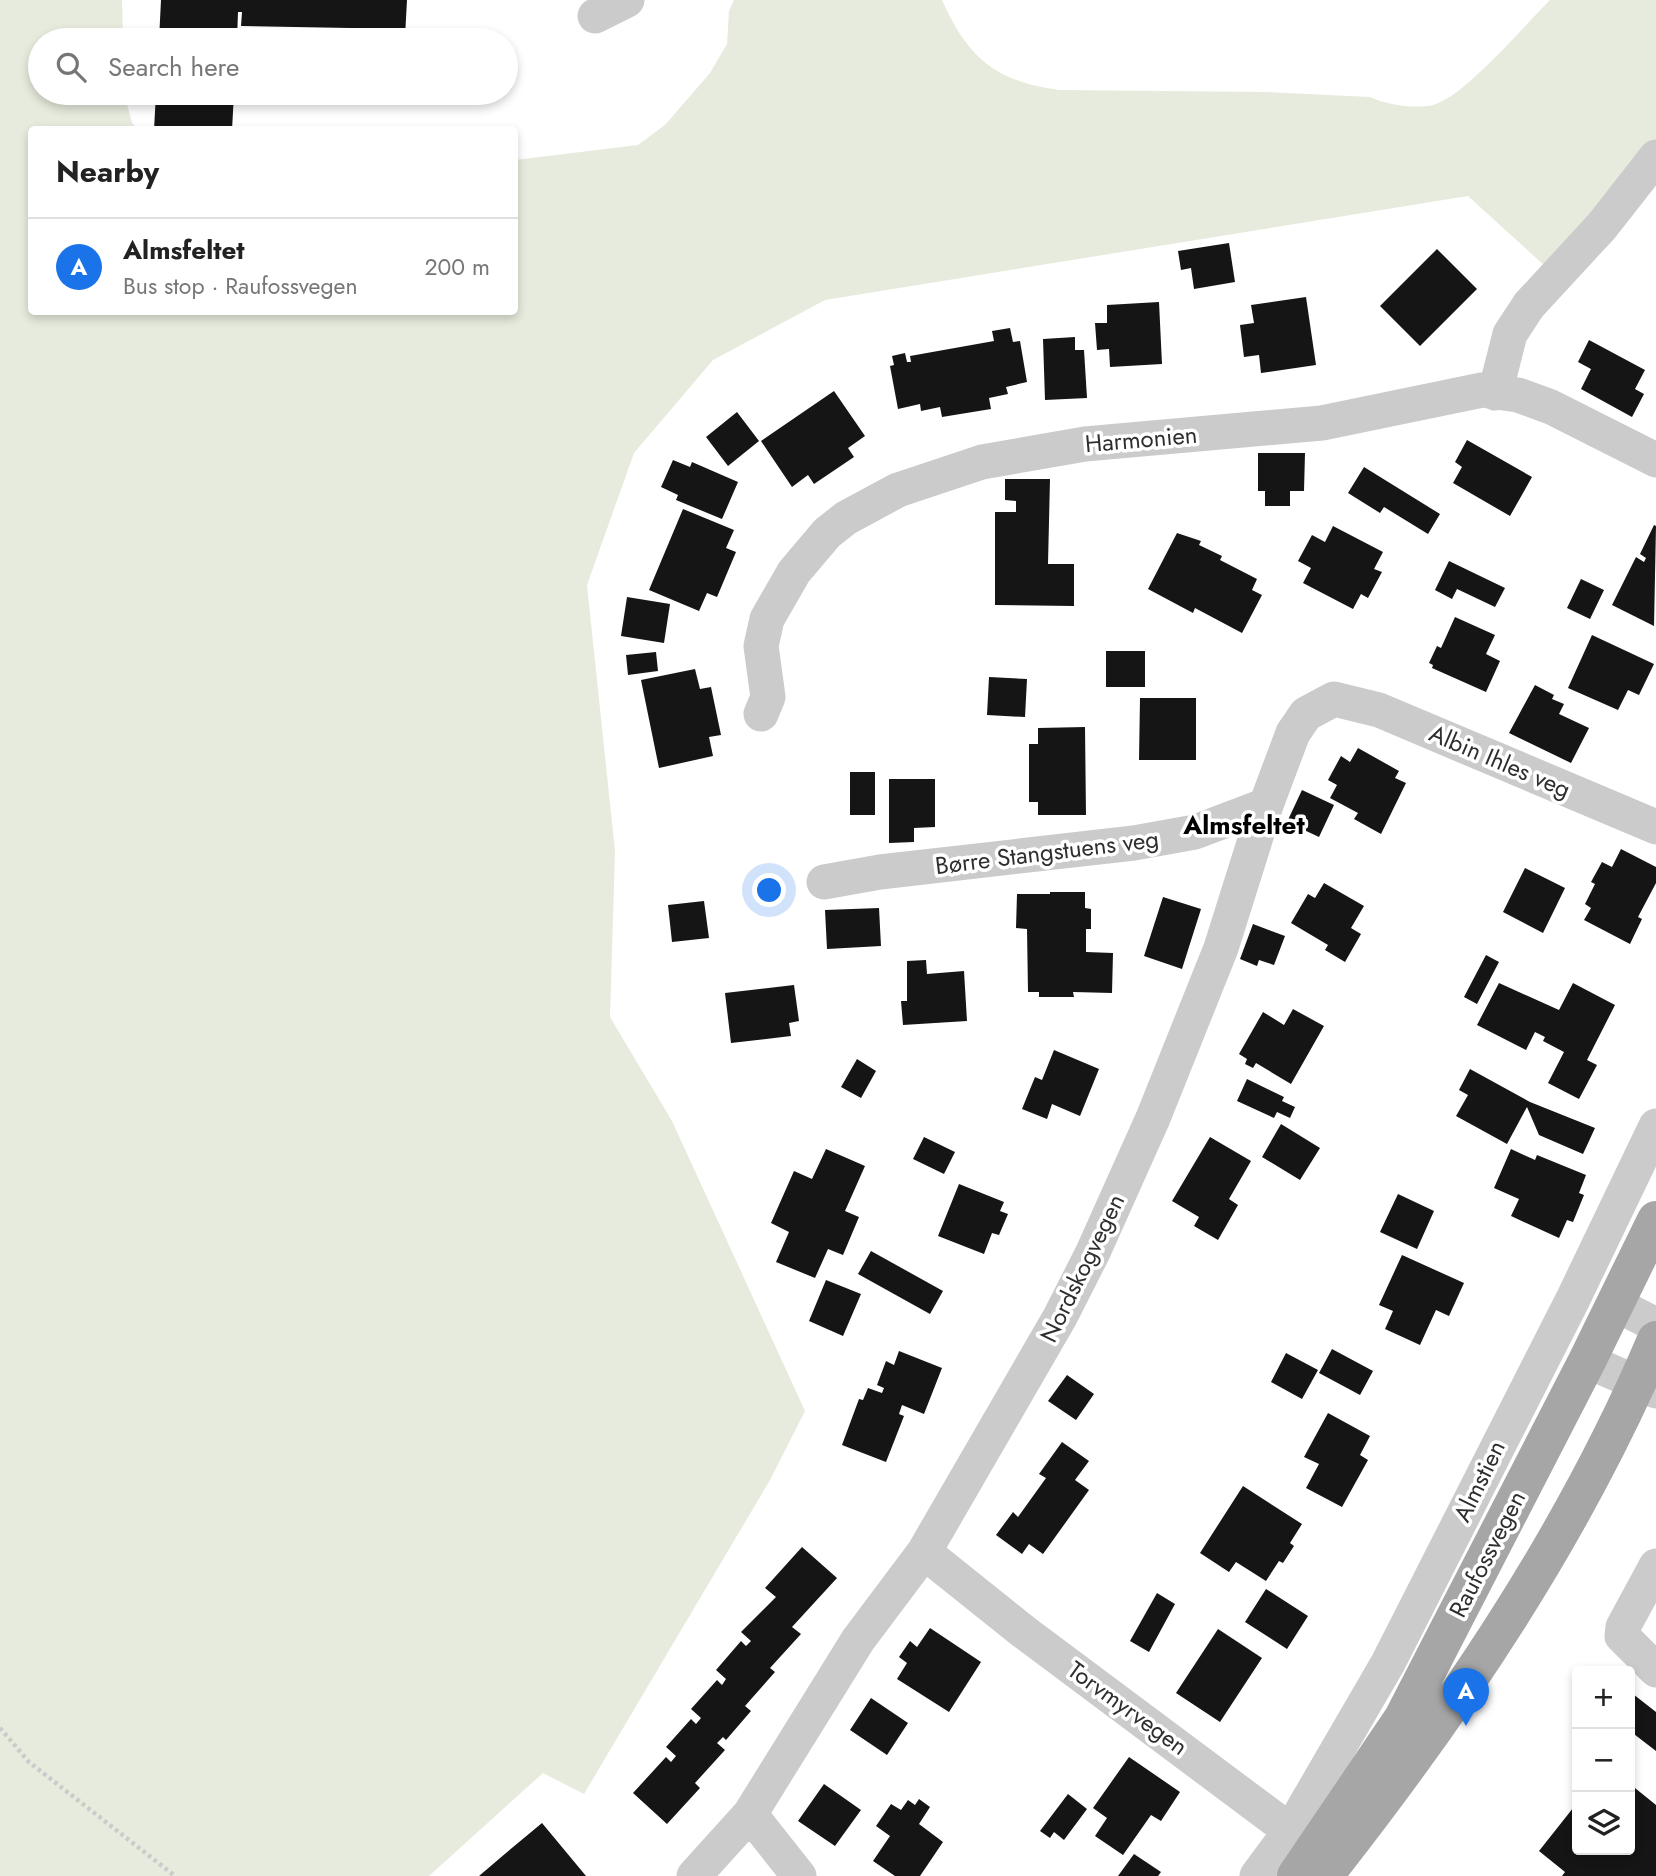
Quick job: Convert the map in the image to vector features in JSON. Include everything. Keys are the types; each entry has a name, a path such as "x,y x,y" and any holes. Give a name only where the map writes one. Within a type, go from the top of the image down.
{"main road":[{"name":"Raufossvegen","path":"1312,1859 1403,1718 1587,1361 1656,1220"},
{"name":"Raufossvegen","path":"1312,1859 1416,1755 1544,1563 1647,1386 1656,1339"}],"street":[{"path":"595,16 627,0"},
{"path":"1495,393 1510,334 1529,305 1602,226 1656,157"},
{"name":"Harmonien","path":"761,713 768,697 761,646 767,619 780,592 827,533 846,518 898,490 982,462 1085,444 1322,423 1482,390 1518,396 1551,407 1656,460"},
{"name":"Nordskogvegen","path":"694,1876 750,1814 858,1640 924,1552 1060,1317 1093,1252 1153,1118 1221,948 1266,805 1293,733 1306,714 1325,701 1343,700"},
{"name":"Albin Ihles veg","path":"1343,700 1379,710 1656,827"},
{"name":"Børre Stangstuens veg","path":"824,882 880,872 1134,843 1195,832 1266,805"},
{"name":"Almstien","path":"1256,1876 1312,1859 1388,1663 1573,1298 1656,1126"},
{"path":"1615,1304 1656,1325"},
{"path":"1587,1361 1647,1386"},
{"name":"Torvmyrvegen","path":"924,1552 1312,1859"},
{"path":"1656,1566 1623,1627 1622,1636 1656,1670"},
{"path":"750,1814 799,1876"}],"path":[{"path":"0,1728 29,1762 175,1876"}],"shaded area":[{"path":"0,0 122,0 123,28 28,28 28,105 127,105 135,126 28,126 28,315 518,315 518,160 638,145 665,125 710,73 727,44 729,11 734,0 942,0 962,37 986,63 1017,80 1059,90 1266,92 1370,97 1392,104 1418,107 1433,105 1461,89 1494,59 1550,0 1656,0 1656,151 1557,277 1468,196 825,300 713,360 634,453 587,585 615,851 610,1017 672,1121 805,1411 770,1480 584,1794 543,1773 429,1876 0,1876"}],"building":[{"path":"161,0 407,0 405,28 241,26 242,12 238,12 237,28 160,28"},
{"path":"155,105 233,105 232,126 154,126"},
{"path":"1229,243 1235,282 1194,289 1191,268 1181,270 1178,251"},
{"path":"1437,249 1477,289 1420,346 1380,306"},
{"path":"1306,297 1316,365 1261,373 1259,355 1244,357 1240,325 1254,323 1251,305"},
{"path":"1159,302 1162,364 1110,367 1109,349 1097,350 1095,323 1107,323 1107,305"},
{"path":"1010,328 1013,342 1020,341 1027,382 1006,387 1008,394 989,398 991,409 942,417 940,407 921,411 920,404 898,409 890,366 894,365 892,356 905,353 907,362 911,362 910,356 994,341 992,331"},
{"path":"1075,337 1075,350 1084,350 1087,398 1045,400 1043,339"},
{"path":"1589,340 1645,370 1635,389 1644,394 1632,417 1581,389 1591,369 1578,362"},
{"path":"834,391 865,436 848,448 854,457 814,484 808,475 792,487 761,441"},
{"path":"737,412 759,441 728,466 706,437"},
{"path":"1467,440 1532,477 1510,516 1453,483 1462,467 1455,462"},
{"path":"1258,453 1305,453 1304,491 1290,491 1290,506 1265,506 1265,491 1258,491"},
{"path":"673,460 690,467 692,462 738,482 722,519 676,500 678,495 661,487"},
{"path":"1364,467 1440,514 1428,534 1384,507 1380,513 1348,493"},
{"path":"1005,479 1050,479 1048,564 1074,564 1074,606 995,605 995,512 1016,512 1016,501 1005,500"},
{"path":"683,509 734,530 726,548 736,552 717,597 707,593 699,611 649,590"},
{"path":"1654,525 1654,626 1612,605 1636,557 1644,562 1646,558 1640,554"},
{"path":"1333,526 1383,552 1374,569 1382,572 1368,598 1361,594 1353,609 1303,583 1311,568 1298,561 1312,535 1325,542"},
{"path":"1177,533 1201,541 1199,545 1222,556 1220,560 1257,579 1252,590 1262,595 1242,633 1195,608 1193,613 1148,589"},
{"path":"1449,561 1505,588 1495,607 1457,589 1452,599 1435,590"},
{"path":"1581,579 1604,590 1590,619 1567,608"},
{"path":"627,597 670,604 664,643 621,636"},
{"path":"1455,617 1495,635 1486,654 1500,661 1486,692 1432,668 1433,665 1429,663 1437,646 1441,648"},
{"path":"1592,635 1654,664 1639,695 1628,690 1618,710 1568,688"},
{"path":"1106,651 1145,651 1145,687 1106,687"},
{"path":"656,652 658,671 628,675 626,655"},
{"path":"695,669 700,689 711,687 721,735 709,737 713,756 659,768 641,680"},
{"path":"989,677 1027,679 1025,717 987,715"},
{"path":"1535,685 1554,695 1552,699 1564,704 1559,714 1589,728 1571,763 1509,733"},
{"path":"1140,698 1196,698 1196,760 1139,760"},
{"path":"1085,727 1086,815 1038,815 1038,802 1029,802 1029,744 1038,744 1038,728"},
{"path":"1358,748 1399,771 1395,778 1406,783 1381,834 1354,819 1358,813 1330,798 1337,785 1328,780 1341,756 1350,762"},
{"path":"850,772 875,772 875,815 850,815"},
{"path":"889,779 935,779 935,827 914,828 914,842 889,843"},
{"path":"1302,790 1334,805 1319,837 1287,822"},
{"path":"1621,849 1656,867 1656,883 1638,917 1642,919 1630,944 1584,920 1591,908 1585,904 1595,884 1591,882 1602,862 1612,867"},
{"path":"1525,868 1565,888 1543,933 1503,912"},
{"path":"1324,883 1364,906 1351,928 1361,934 1345,962 1325,950 1328,945 1291,923 1308,894 1315,898"},
{"path":"1085,892 1085,908 1091,909 1091,929 1086,929 1086,952 1113,953 1112,993 1073,992 1074,997 1039,997 1039,992 1028,992 1027,929 1016,928 1017,894"},
{"path":"1163,897 1201,909 1182,969 1144,956"},
{"path":"704,901 709,938 672,942 668,905"},
{"path":"879,908 881,946 827,949 825,910"},
{"path":"1253,924 1285,936 1274,965 1259,960 1257,966 1240,959"},
{"path":"1486,955 1499,962 1477,1004 1464,997"},
{"path":"926,960 927,974 964,971 967,1021 903,1025 901,1001 907,1001 907,961"},
{"path":"1499,983 1559,1010 1573,983 1615,1005 1587,1060 1597,1065 1579,1099 1548,1083 1564,1052 1543,1041 1545,1037 1535,1032 1526,1050 1477,1025"},
{"path":"794,985 799,1021 789,1023 791,1036 731,1043 725,993"},
{"path":"1293,1009 1324,1026 1291,1084 1256,1063 1253,1068 1245,1064 1247,1059 1239,1054 1263,1012 1284,1025"},
{"path":"1054,1050 1099,1069 1080,1116 1052,1104 1047,1119 1022,1109 1035,1077 1042,1080"},
{"path":"857,1059 876,1071 861,1098 841,1087"},
{"path":"1470,1069 1530,1102 1595,1128 1583,1154 1539,1135 1527,1107 1507,1144 1456,1116 1468,1095 1459,1090"},
{"path":"1247,1079 1284,1097 1282,1101 1295,1107 1290,1118 1277,1112 1274,1118 1237,1101"},
{"path":"1281,1124 1320,1148 1300,1180 1262,1157"},
{"path":"924,1137 955,1152 944,1174 913,1159"},
{"path":"1210,1137 1251,1161 1229,1199 1238,1205 1218,1240 1194,1226 1199,1217 1172,1201"},
{"path":"826,1149 865,1166 845,1211 859,1217 843,1255 828,1249 815,1278 776,1262 789,1232 771,1223 794,1171 812,1179"},
{"path":"1511,1149 1535,1160 1537,1155 1586,1175 1579,1193 1584,1195 1573,1222 1567,1220 1559,1238 1511,1216 1519,1199 1494,1188"},
{"path":"959,1184 1004,1202 1000,1211 1008,1214 999,1235 992,1233 984,1254 938,1236"},
{"path":"1398,1194 1434,1211 1417,1249 1380,1232"},
{"path":"871,1251 943,1291 930,1314 858,1274"},
{"path":"1402,1255 1464,1283 1449,1316 1436,1310 1420,1345 1385,1329 1393,1311 1379,1305"},
{"path":"826,1280 861,1294 843,1336 809,1321"},
{"path":"1332,1349 1373,1371 1360,1395 1319,1373"},
{"path":"899,1351 942,1368 924,1414 902,1405 899,1414 904,1416 886,1462 842,1445 859,1399 863,1400 868,1388 882,1393 884,1388 877,1385 886,1361 894,1365"},
{"path":"1286,1353 1318,1370 1302,1399 1271,1382"},
{"path":"1067,1375 1094,1394 1076,1420 1048,1401"},
{"path":"1328,1413 1370,1436 1360,1455 1368,1460 1342,1507 1306,1488 1319,1464 1304,1457"},
{"path":"1062,1442 1089,1461 1075,1480 1089,1490 1043,1554 1029,1544 1022,1554 996,1535 1013,1512 1018,1517 1046,1478 1039,1474"},
{"path":"1243,1486 1302,1524 1290,1543 1294,1546 1283,1563 1279,1561 1266,1581 1236,1562 1229,1572 1200,1553"},
{"path":"802,1547 837,1578 792,1627 801,1634 770,1668 775,1672 745,1706 751,1711 726,1740 723,1737 717,1743 725,1750 695,1783 700,1788 667,1824 633,1793 666,1757 671,1762 676,1756 666,1747 691,1719 696,1724 701,1718 691,1709 717,1680 722,1685 726,1679 716,1670 741,1641 746,1646 751,1641 741,1632 776,1597 765,1588"},
{"path":"1266,1589 1308,1616 1287,1649 1245,1622"},
{"path":"1157,1593 1175,1604 1149,1652 1130,1641"},
{"path":"930,1628 981,1662 949,1712 897,1679 907,1663 899,1657 910,1641 917,1647"},
{"path":"1218,1629 1262,1658 1220,1722 1176,1693"},
{"path":"1635,1696 1656,1712 1656,1751 1635,1735"},
{"path":"871,1698 908,1723 887,1755 850,1730"},
{"path":"1129,1757 1180,1792 1161,1821 1151,1815 1123,1855 1095,1836 1107,1818 1093,1808"},
{"path":"824,1784 861,1810 835,1846 798,1821"},
{"path":"1635,1788 1656,1805 1656,1876 1562,1876 1565,1872 1539,1851 1572,1809 1572,1855 1635,1855"},
{"path":"1068,1794 1087,1809 1064,1840 1054,1832 1050,1838 1040,1831"},
{"path":"919,1799 930,1807 919,1824 943,1842 920,1876 895,1876 873,1861 890,1836 876,1826 891,1804 901,1810 908,1800 915,1805"},
{"path":"542,1823 586,1876 479,1876 506,1853"},
{"path":"1134,1854 1161,1872 1158,1876 1118,1876"}],"place":[{"name":"Almsfeltet","path":"1466,1726"}],"district":[{"name":"Almsfeltet","path":"1244,825"}]}
